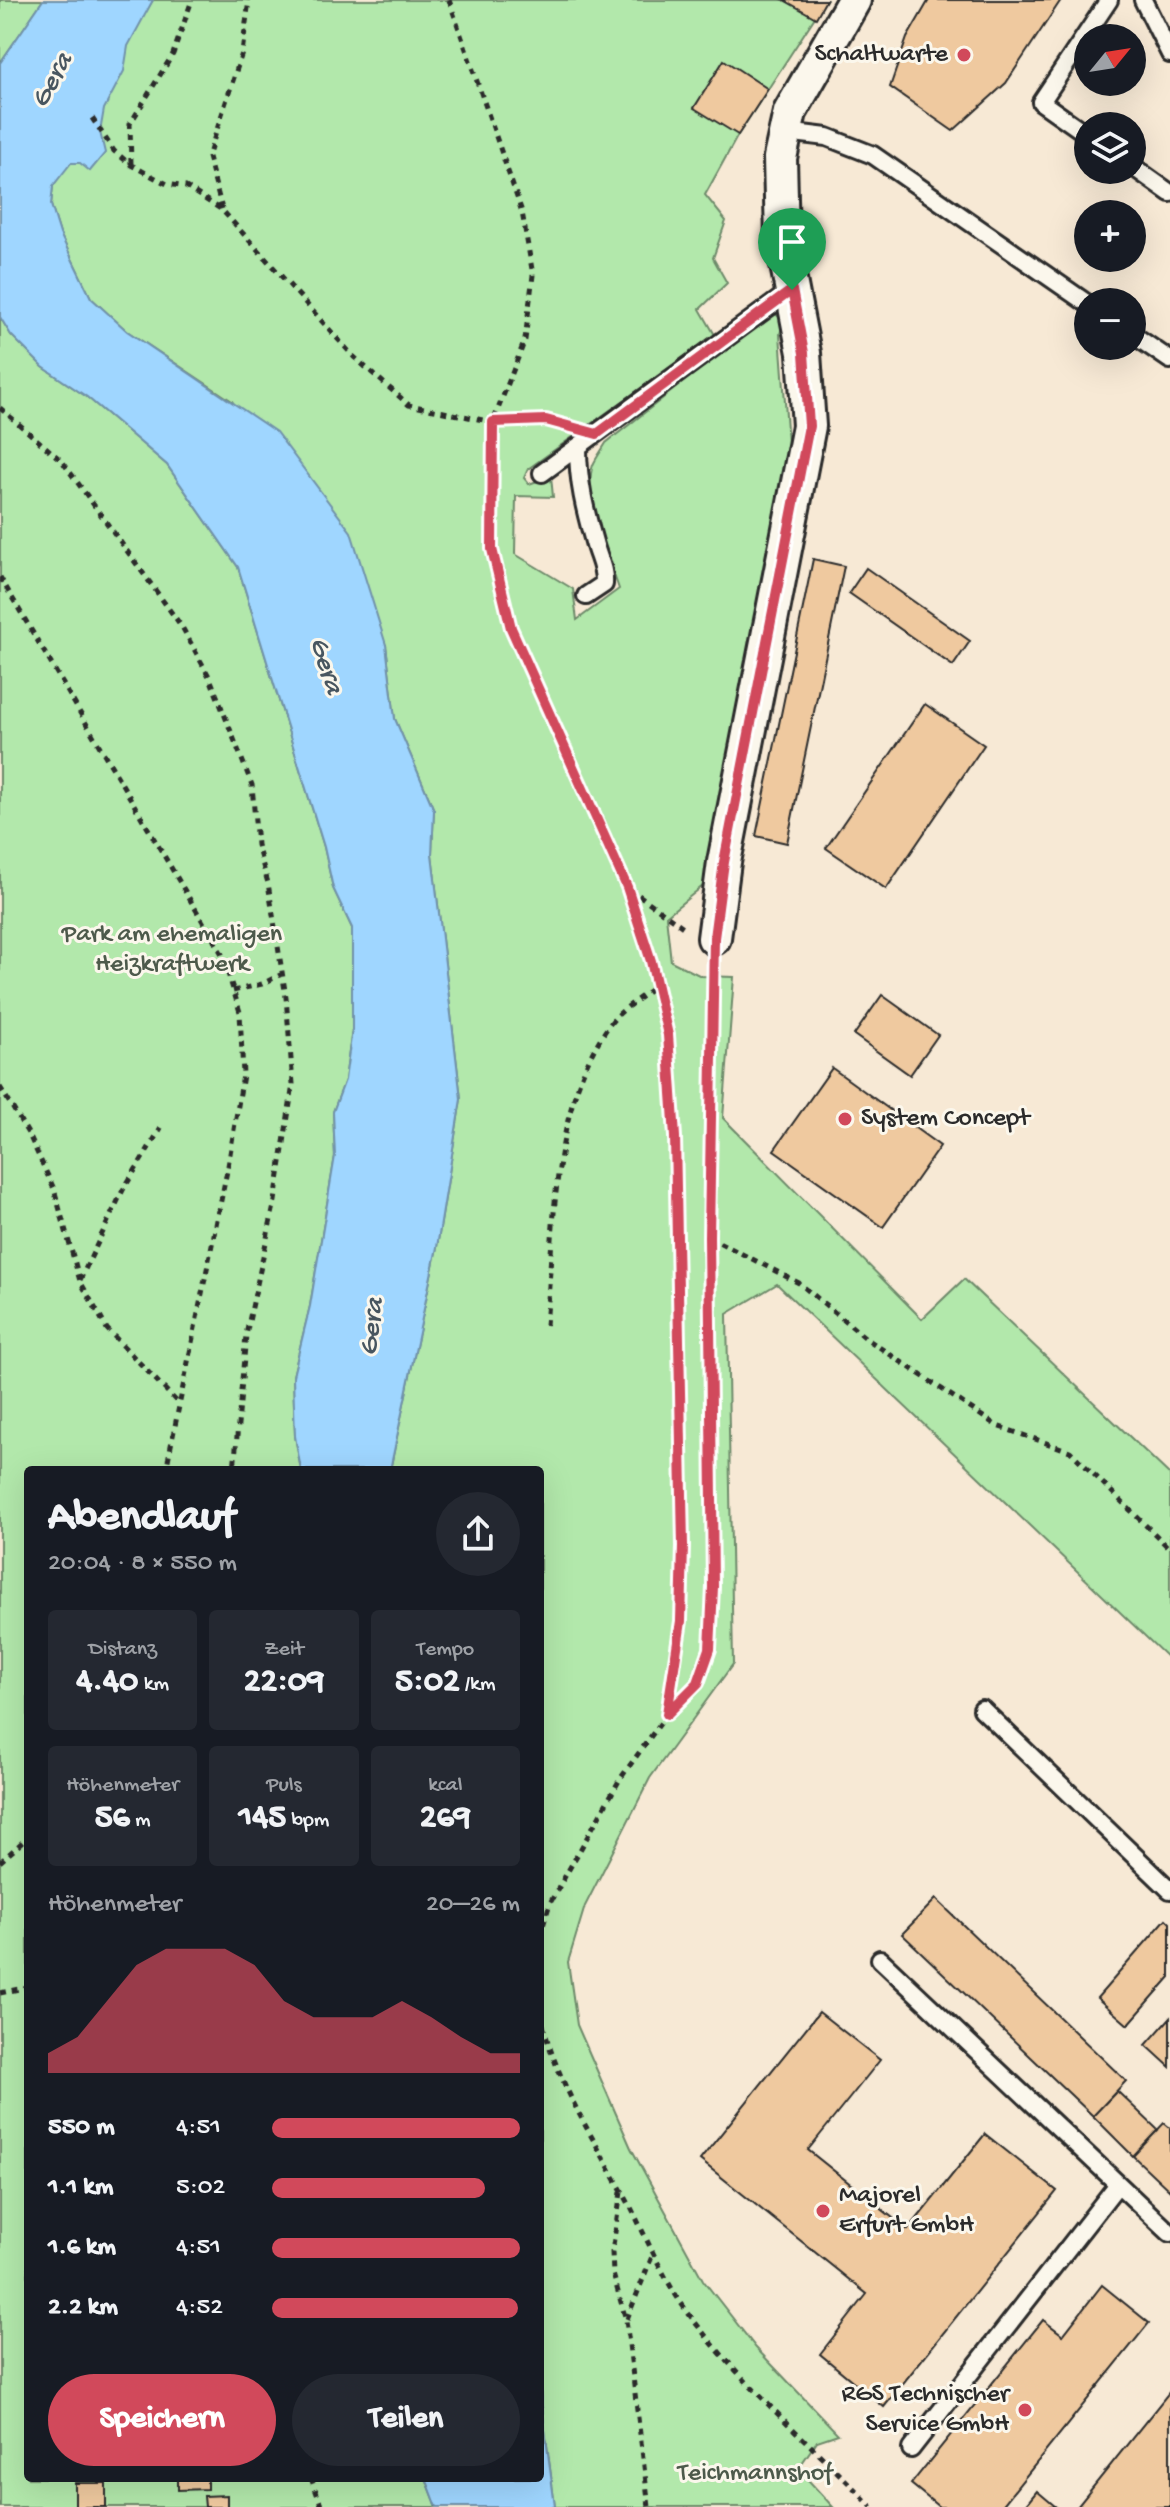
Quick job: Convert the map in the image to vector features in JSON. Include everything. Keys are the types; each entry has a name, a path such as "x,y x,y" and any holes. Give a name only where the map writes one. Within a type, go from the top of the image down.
{"street":[{"path":"714,938 724,862 809,426 804,353 782,239 780,158 790,112 854,0"}],"lane":[{"path":"1074,125 1041,102 1109,0"},
{"path":"1143,0 1170,54"},
{"path":"786,132 827,137 873,155 1074,294"},
{"path":"1146,176 1170,193"},
{"path":"542,473 792,290"},
{"path":"1146,344 1170,360"},
{"path":"578,448 578,484 596,550 605,570 604,584 586,596"},
{"path":"982,1709 1170,1890"},
{"path":"880,1959 1170,2233"},
{"path":"911,2449 1118,2184"}],"path":[{"path":"131,165 130,124 173,54 192,0"},
{"path":"222,210 208,157 242,53 249,0"},
{"path":"449,0 522,212 533,275 525,340 493,422 492,549 511,628 627,887 657,985 668,1035 675,1137 683,1546 681,1621 667,1714"},
{"path":"92,118 114,151 131,165 167,184 186,187 222,210 354,357 409,405 493,422 546,420 597,434"},
{"path":"0,408 62,461 182,627 210,678 252,785 257,845 268,883 282,974 293,1084 275,1201 246,1335 234,1466"},
{"path":"0,577 222,954 240,1012 243,1075 228,1166 167,1466"},
{"path":"544,1923 550,1903 620,1779 667,1714 698,1683 710,1649 713,1571 709,1237 714,938 677,925 627,887"},
{"path":"233,991 262,984 282,974"},
{"path":"546,1325 562,1155 580,1077 611,1022 657,985"},
{"path":"0,1087 29,1135 54,1189 80,1281 107,1329 180,1404"},
{"path":"80,1281 123,1190 161,1128"},
{"path":"709,1237 799,1283 867,1339 997,1426 1070,1451 1170,1549"},
{"path":"0,1862 24,1841"},
{"path":"0,1993 24,1988"},
{"path":"544,2030 549,2051 584,2128 622,2190 681,2302 741,2377 872,2507"},
{"path":"622,2190 612,2252 613,2274 626,2320 649,2507"},
{"path":"626,2320 653,2253"},
{"path":"313,2482 322,2507"}],"green space":[{"path":"0,0 43,0 0,63"},
{"name":"Teichmannshof","path":"153,0 826,0 738,135 705,195 726,221 713,258 727,283 700,309 715,335 528,469 524,478 529,484 551,476 553,497 516,496 515,554 573,589 577,620 619,589 598,528 591,494 593,465 597,457 606,443 772,312 784,320 780,334 788,443 734,730 714,877 666,916 671,961 701,976 734,977 723,1118 922,1319 964,1279 1170,1475 1170,1660 777,1284 727,1314 733,1664 650,1778 585,1906 568,1962 577,2025 631,2148 703,2280 756,2348 838,2434 817,2441 798,2469 833,2507 555,2507 544,2422 544,1466 391,1466 437,1247 461,1099 432,854 434,810 395,719 386,645 232,401 127,331 91,298 60,234 51,205 53,186 62,172 55,160"},
{"name":"Park am ehemaligen Heizkraftwerk","path":"0,317 11,335 43,367 87,397 167,465 238,567 324,847 333,888 352,928 352,1030 345,1080 333,1112 335,1156 310,1306 293,1376 295,1436 300,1466 24,1466 24,2482 428,2482 437,2507 0,2507"}],"water":[{"name":"Gera","path":"43,0 153,0 128,46 124,71 104,109 100,132 105,153 90,171 80,163 71,163 53,186 51,205 60,234 91,298 127,331 276,432 351,532 386,645 395,719 434,810 432,854 461,1099 437,1247 391,1466 300,1466 295,1436 293,1376 310,1306 335,1156 333,1112 345,1080 352,1030 352,928 333,888 324,847 238,567 167,465 87,397 43,367 11,335 0,317 0,63"},
{"path":"544,2422 555,2507 437,2507 428,2482 544,2482"}],"building":[{"path":"784,0 826,0 816,18"},
{"name":"Schaltwarte","path":"929,0 1061,0 1006,83 953,131 890,87 907,38"},
{"path":"724,60 768,89 738,135 694,108"},
{"path":"813,559 844,566 787,843 756,836"},
{"path":"866,568 970,641 953,666 849,593"},
{"path":"925,704 984,745 886,889 826,848"},
{"path":"882,995 938,1035 910,1075 854,1035"},
{"path":"832,1068 940,1146 883,1227 774,1150"},
{"path":"936,1899 1126,2081 1093,2116 902,1934"},
{"path":"1166,1919 1170,1923 1170,1977 1128,2025 1097,1998"},
{"name":"Majorel Erfurt GmbH","path":"819,2012 880,2060 808,2150 908,2230 985,2134 1057,2191 884,2407 820,2354 867,2294 700,2160"},
{"path":"1170,2018 1170,2067 1146,2045"},
{"path":"1117,2091 1158,2130 1133,2156 1093,2116"},
{"path":"1164,2123 1170,2128 1170,2191 1133,2156"},
{"name":"RGS Technischer Service GmbH","path":"1102,2285 1149,2323 1001,2507 939,2507 911,2484 1043,2320 1063,2335"},
{"path":"1170,2391 1170,2507 1077,2507"},
{"path":"178,2482 207,2482 207,2489 178,2490"},
{"path":"75,2483 106,2483 106,2507 75,2507"},
{"path":"1037,2491 1056,2507 1024,2507"},
{"path":"227,2495 227,2507 205,2507 204,2496"}],"place":[{"name":"Schaltwarte","path":"964,55"},
{"name":"System Concept","path":"845,1119"},
{"name":"Majorel Erfurt GmbH","path":"823,2211"},
{"name":"RGS Technischer Service GmbH","path":"1025,2410"}],"route":[{"path":"792,290 804,353 809,426 795,512 724,862 714,938 709,1237 713,1587 710,1649 698,1683 667,1714 681,1621 683,1546 675,1137 668,1035 651,961 627,887 511,628 492,549 493,422 546,420 597,434 792,290"}]}
